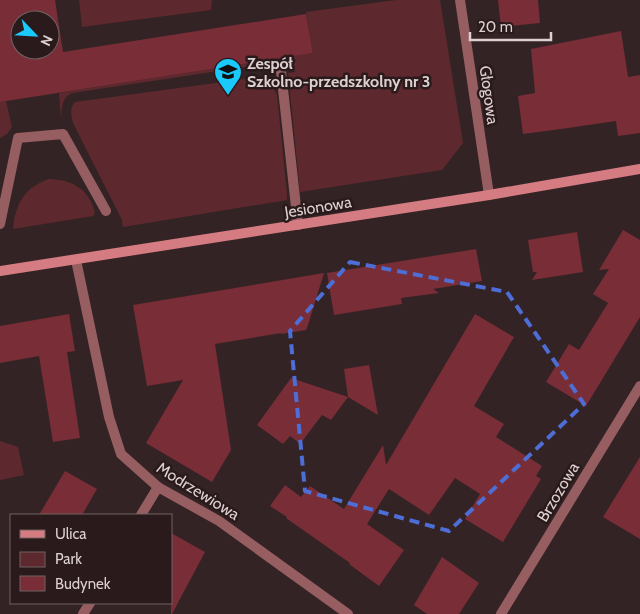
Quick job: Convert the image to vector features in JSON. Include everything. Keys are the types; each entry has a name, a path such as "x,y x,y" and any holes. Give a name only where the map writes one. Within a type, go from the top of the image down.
{"street":[{"name":"Głogowa","path":"460,0 489,195"},
{"path":"281,71 298,225"},
{"path":"0,224 18,138 63,134 106,210"},
{"name":"Jesionowa","path":"0,271 489,195 640,169"},
{"name":"Modrzewiowa","path":"76,260 108,417 121,454 158,487 219,521 348,614"},
{"name":"Brzozowa","path":"501,614 640,386"},
{"path":"142,514 158,487"}],"highlighted area":[{"path":"350,262 507,292 584,404 449,531 305,491 290,331"}],"green space":[{"path":"79,0 212,0 211,10 82,27"},
{"path":"396,0 440,0 463,143 442,170 300,192 288,73 295,72 293,56 313,54 306,12"},
{"path":"273,59 275,71 264,64 72,93 64,101 61,120 59,93"},
{"path":"253,78 267,83 277,95 287,200 123,227 122,220 74,125 71,113 75,102"},
{"path":"6,101 12,127 7,134 0,138 0,102"},
{"path":"49,179 65,181 79,187 89,198 95,213 93,216 13,229 16,212 23,198 34,187"},
{"path":"0,441 18,447 24,475 0,480"}],"building":[{"path":"0,0 55,0 57,10 10,10 10,60 60,60 60,32 63,52 306,14 313,53 0,102"},
{"path":"498,0 538,0 540,23 501,27"},
{"path":"621,31 628,77 640,75 640,133 618,136 616,121 523,134 518,96 535,93 531,49"},
{"path":"623,230 640,240 640,317 586,406 546,382 569,344 579,350 608,303 593,294 609,269 599,270"},
{"path":"577,232 583,272 532,280 537,272 533,272 528,240"},
{"path":"476,249 482,281 433,289 439,293 401,298 402,304 334,315 327,273"},
{"path":"324,273 306,330 215,344 231,450 212,482 146,443 183,380 147,386 133,305"},
{"path":"69,314 75,351 67,352 80,438 53,442 39,356 0,363 0,326"},
{"path":"475,314 514,337 474,406 504,424 496,437 542,466 536,476 541,479 503,542 465,519 480,494 455,478 429,515 389,489 367,524 404,550 379,586 270,506 285,485 301,497 310,486 344,509 383,445 386,465"},
{"path":"369,365 378,415 348,397 344,369"},
{"path":"291,378 348,397 331,420 322,415 300,444 290,436 283,444 257,425"},
{"path":"640,457 640,539 603,517"},
{"path":"65,471 97,489 83,514 40,514"},
{"path":"172,534 205,552 171,614 172,604"},
{"path":"442,557 479,583 459,614 427,614 414,605"}],"place":[{"name":"Zespół Szkolno-przedszkolny nr 3","path":"228,96"}]}
